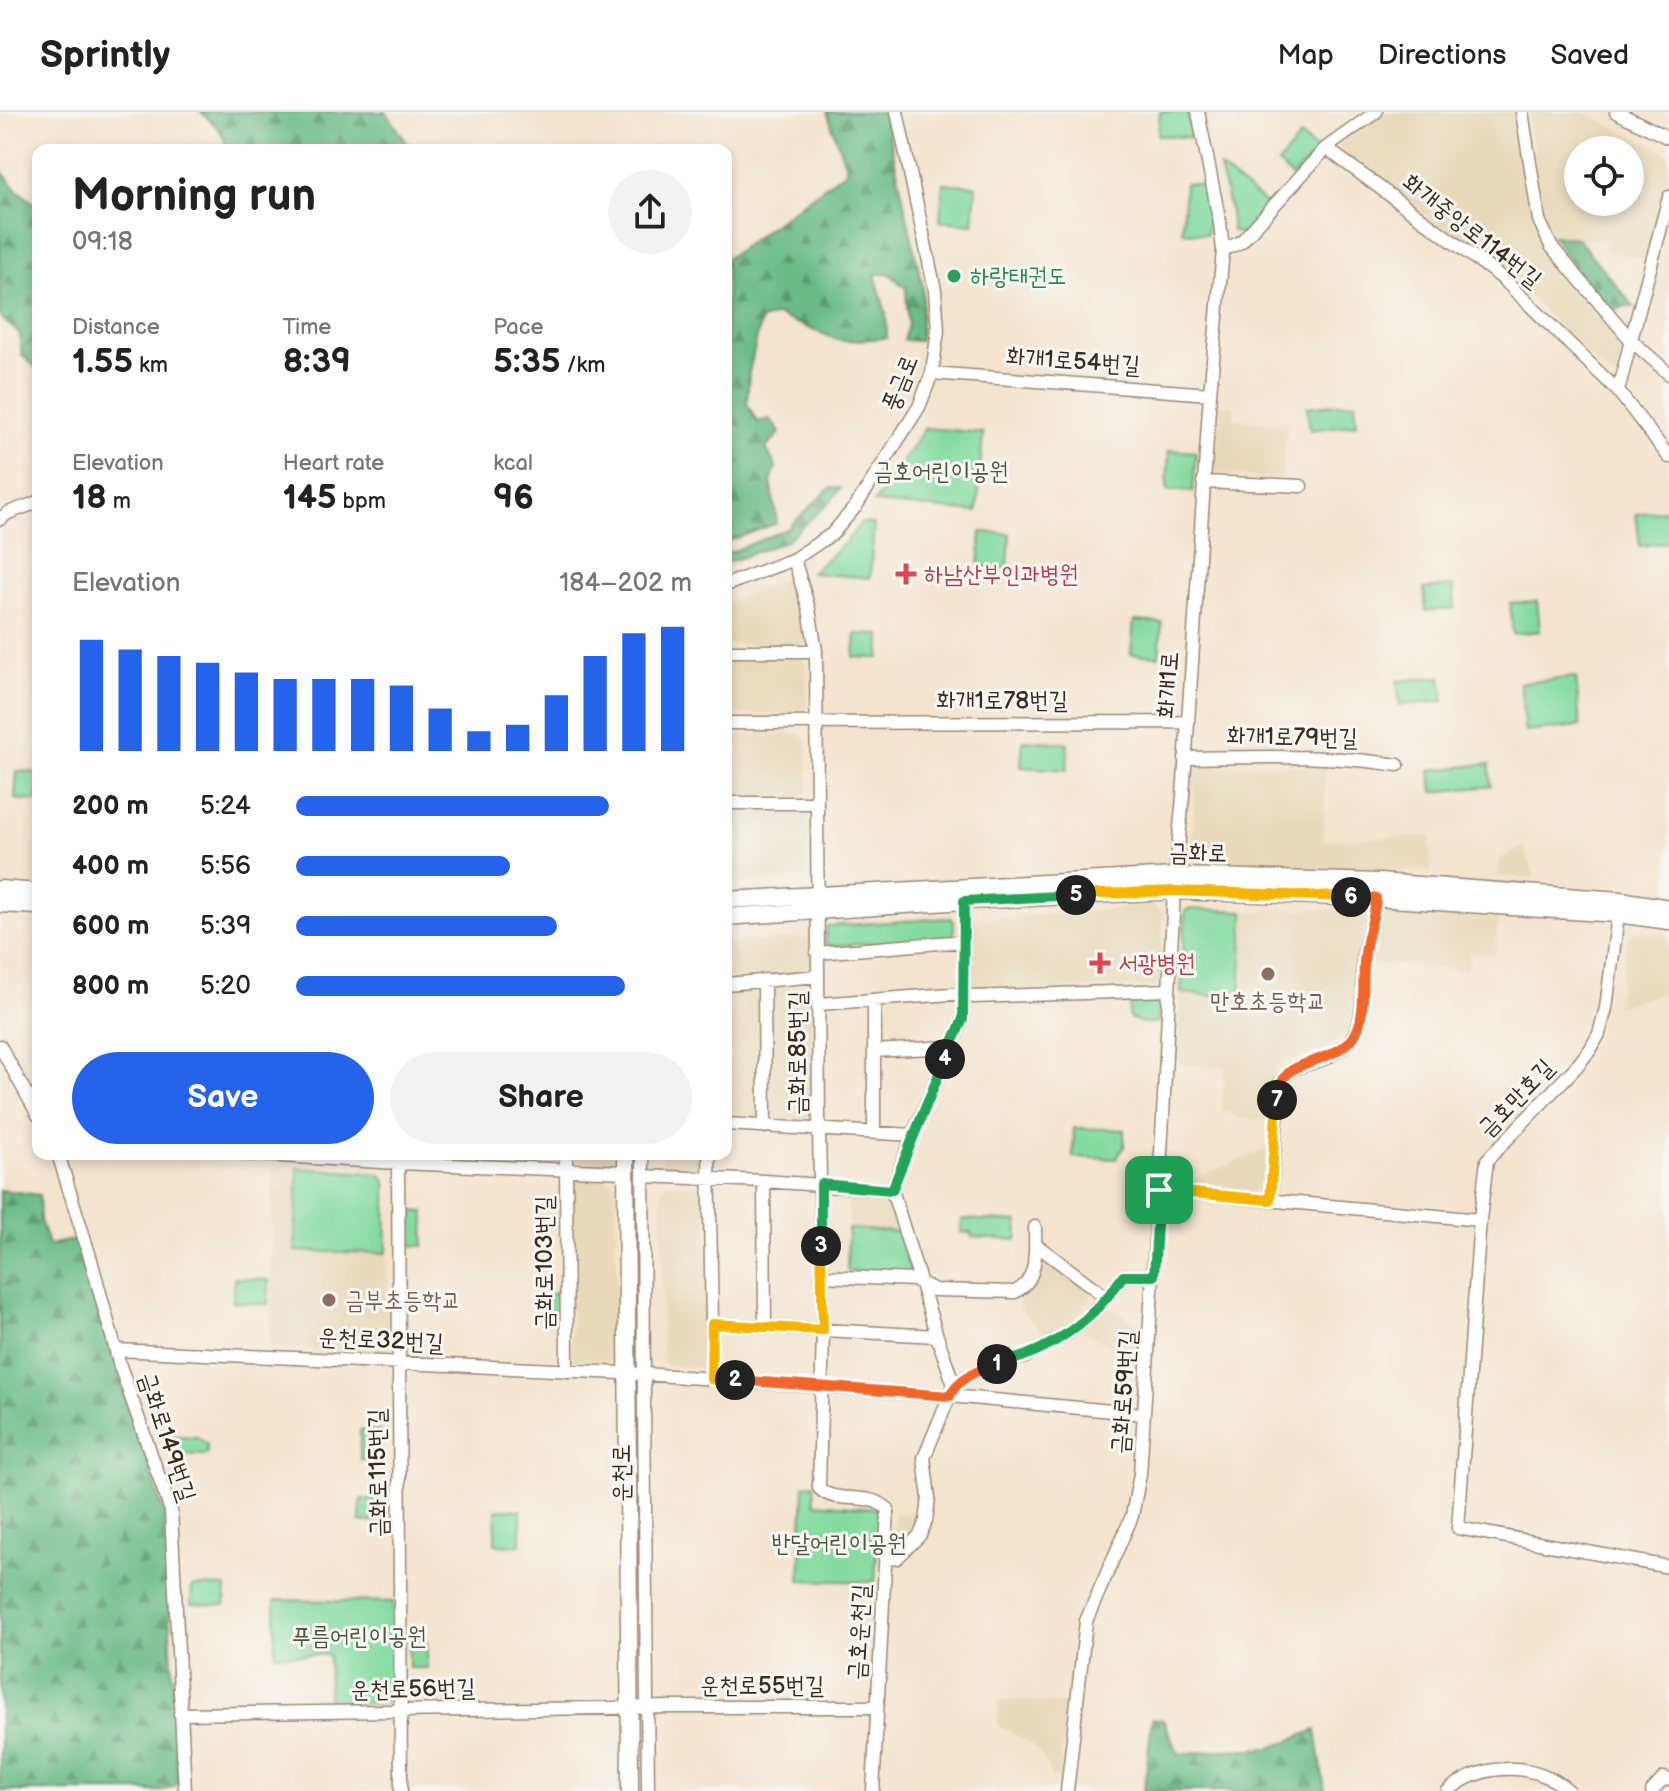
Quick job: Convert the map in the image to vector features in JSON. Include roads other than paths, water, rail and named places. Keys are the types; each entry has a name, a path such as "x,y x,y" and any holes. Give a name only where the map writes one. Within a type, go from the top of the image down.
{"main road":[{"name":"금화로","path":"732,916 817,904 1175,883 1379,882 1619,907 1669,921"},
{"name":"금화로","path":"732,900 817,904 964,901 1175,883 1376,898 1669,908"},
{"path":"0,889 32,892"},
{"path":"0,904 32,906"},
{"name":"운천로","path":"626,1160 630,1791"}],"street":[{"name":"풍금로","path":"732,583 794,559 832,534 856,506 919,407 932,373 938,330 935,290 897,112"},
{"name":"화개1로","path":"1175,883 1203,482 1223,250 1198,112"},
{"path":"1223,250 1241,242 1326,148 1376,112"},
{"path":"1522,112 1539,220 1551,246 1631,340 1669,374"},
{"path":"1616,112 1669,138"},
{"name":"화개중앙로114번길","path":"1326,148 1502,278 1618,391 1669,457"},
{"path":"1618,391 1669,197"},
{"name":"화개1로54번길","path":"932,373 1210,394"},
{"path":"1203,482 1301,486"},
{"path":"0,519 32,504"},
{"name":"금화로85번길","path":"794,559 809,609 816,651 822,1386"},
{"path":"732,651 816,651"},
{"name":"화개1로78번길","path":"732,723 1188,722"},
{"name":"화개1로79번길","path":"1185,758 1274,756 1368,760 1398,765"},
{"path":"732,803 817,803"},
{"name":"금화로59번길","path":"1067,1791 1086,1621 1132,1516 1140,1474 1175,883"},
{"path":"1270,1200 1280,1083 1290,1070 1328,1057 1351,1042 1358,1029 1365,952 1376,898"},
{"path":"952,1390 892,1190 963,1019 964,901"},
{"name":"금호만호길","path":"1619,907 1599,1034 1576,1067 1487,1160 1458,1528 1669,1567"},
{"path":"817,953 964,941"},
{"name":"금화로85번길","path":"732,983 818,976"},
{"name":"금화로85번길","path":"764,980 765,1127"},
{"path":"819,1004 964,993 974,997 1169,990"},
{"path":"874,1000 874,1132"},
{"path":"0,1046 32,1104"},
{"path":"874,1051 950,1047"},
{"name":"금화로85번길","path":"732,1124 819,1129"},
{"path":"819,1129 913,1135"},
{"name":"금화로149번길","path":"60,1160 116,1350 171,1511 185,1791"},
{"name":"금화로115번길","path":"398,1160 401,1791"},
{"path":"413,1160 626,1172"},
{"name":"금화로103번길","path":"566,1160 567,1371"},
{"name":"운천로","path":"643,1160 648,1791"},
{"path":"709,1160 711,1379"},
{"path":"643,1176 892,1190"},
{"path":"764,1181 765,1327"},
{"path":"1159,1190 1480,1220"},
{"path":"821,1276 914,1280 935,1290 1018,1291 1033,1272 1035,1227"},
{"path":"1035,1244 1106,1297"},
{"path":"885,1559 897,1558 920,1535 926,1521 929,1498 924,1458 952,1390 976,1372 1025,1357 1067,1334 1085,1320 1123,1276 1154,1276"},
{"path":"712,1324 937,1336"},
{"name":"운천로32번길","path":"116,1350 952,1390 1144,1414"},
{"name":"금호운천길","path":"822,1386 819,1488 829,1496 867,1498 880,1502 888,1509 873,1791"},
{"name":"운천로55번길","path":"647,1708 877,1707"},
{"name":"운천로56번길","path":"180,1714 647,1708"},
{"path":"1448,1791 1462,1780 1491,1771 1512,1769 1533,1770 1569,1791"},
{"path":"1652,1791 1664,1778 1669,1780"}],"place":[{"name":"하랑태권도","path":"954,276"},
{"name":"하남산부인과병원","path":"906,574"},
{"name":"서광병원","path":"1100,963"},
{"name":"만호초등학교","path":"1268,974"},
{"name":"금부초등학교","path":"329,1300"}],"park label":[{"name":"금호어린이공원","path":"941,471"},
{"name":"반달어린이공원","path":"839,1543"},
{"name":"푸름어린이공원","path":"359,1636"}]}
